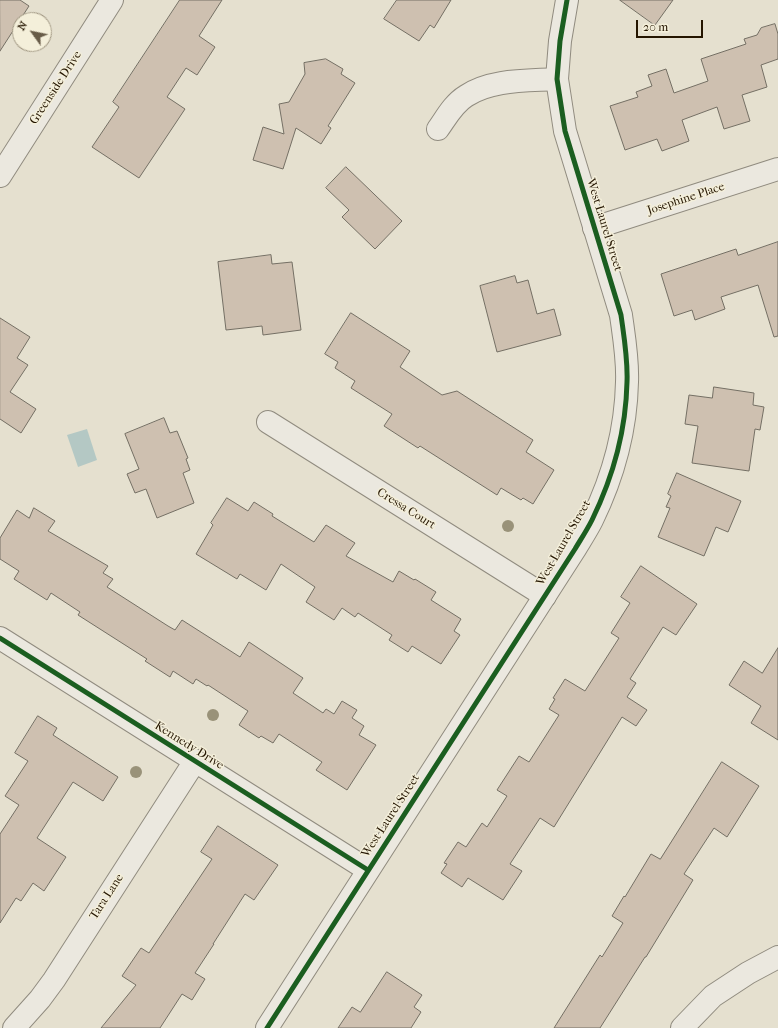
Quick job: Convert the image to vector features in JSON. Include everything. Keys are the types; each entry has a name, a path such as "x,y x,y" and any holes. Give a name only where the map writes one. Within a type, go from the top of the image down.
{"street":[{"name":"Greenside Drive","path":"0,176 112,0"},
{"name":"West Laurel Street","path":"267,1028 592,521 607,486 619,448 627,382 625,345 621,315 565,131 557,79 560,41 566,0"},
{"path":"438,129 451,110 466,96 483,88 507,82 557,79"},
{"name":"Josephine Place","path":"594,228 778,169"},
{"name":"Cressa Court","path":"268,422 545,596"},
{"name":"Kennedy Drive","path":"0,638 368,870"},
{"name":"Tara Lane","path":"14,1028 40,999 54,980 195,761"},
{"path":"682,1028 713,996 748,973 778,957"}],"shaded area":[{"path":"87,429 97,460 78,467 67,435"}],"building":[{"path":"0,0 20,0 29,6 25,12 12,12 12,32 0,51"},
{"path":"180,0 222,0 199,36 215,47 197,75 186,68 167,97 185,109 139,178 92,147 119,107 113,102"},
{"path":"397,0 451,0 434,28 430,25 419,41 384,19"},
{"path":"620,0 673,0 655,25"},
{"path":"775,24 778,34 778,59 761,65 767,87 742,95 750,121 724,129 717,107 682,120 689,141 662,151 657,139 625,150 610,106 638,97 636,92 652,86 648,75 666,69 674,93 708,81 701,59 746,44 744,39 757,35 761,28"},
{"path":"326,59 343,69 341,74 355,83 328,126 331,128 321,144 296,128 283,169 253,160 263,127 284,134 279,104 289,102 305,74 304,63"},
{"path":"346,167 402,221 375,249 342,217 349,210 326,188"},
{"path":"778,242 778,336 774,337 758,285 721,297 725,309 695,320 692,310 674,316 661,274 736,249 738,255"},
{"path":"271,255 272,264 292,262 301,330 263,335 262,326 226,330 218,262"},
{"path":"515,276 517,283 528,280 537,314 554,309 561,335 497,352 480,286"},
{"path":"351,313 410,351 400,367 442,395 457,391 533,440 526,452 554,470 533,504 523,498 521,500 501,488 497,495 420,446 418,448 384,426 392,414 351,388 355,381 335,368 338,362 325,354"},
{"path":"0,318 30,337 17,358 28,365 10,392 36,409 21,433 0,419"},
{"path":"714,387 754,393 753,405 764,407 760,430 755,429 749,471 692,463 698,426 685,424 689,395 712,398"},
{"path":"164,418 170,433 177,431 188,458 186,459 190,470 183,473 194,503 157,518 146,489 135,493 127,474 139,469 125,434"},
{"path":"677,473 741,501 728,532 716,527 704,556 658,537 670,508 666,507 671,496 668,494"},
{"path":"227,498 248,511 254,502 273,514 272,516 314,542 326,525 355,543 346,556 393,582 399,571 436,592 431,600 461,619 454,631 460,635 441,664 412,646 408,652 389,640 392,635 358,613 355,617 342,608 334,620 306,602 315,587 281,564 266,590 240,574 237,579 196,554 213,525 211,523"},
{"path":"34,508 55,521 48,531 108,566 103,573 113,579 107,587 168,626 175,630 182,620 240,657 249,642 303,678 293,693 323,713 326,709 334,714 342,701 357,710 352,718 364,726 359,735 376,745 347,790 316,770 322,762 279,734 273,743 261,736 259,738 239,725 248,711 208,685 207,686 196,679 193,684 173,671 170,677 145,661 147,659 78,615 80,612 51,593 47,600 14,579 19,571 0,559 0,538 17,510 29,518"},
{"path":"641,566 697,604 676,635 663,627 630,679 636,683 627,697 647,710 636,726 622,717 554,827 540,818 510,864 522,871 503,900 468,878 462,887 441,873 447,864 444,863 458,842 466,847 482,823 487,827 507,796 497,790 519,756 529,762 559,715 549,709 555,699 553,698 565,679 585,691 619,638 611,633 630,603 621,597"},
{"path":"778,648 778,740 751,723 761,706 729,685 744,661 762,673"},
{"path":"38,716 57,728 53,735 118,777 103,801 73,782 37,838 66,857 44,891 33,883 21,901 16,898 0,923 0,834 19,805 5,796 28,761 15,753"},
{"path":"722,762 759,786 727,837 714,828 684,874 693,880 600,1028 554,1028 600,955 602,957 623,923 612,916 624,896 625,897 651,854 660,859"},
{"path":"218,826 278,865 254,900 245,894 213,944 195,973 205,979 192,1000 182,994 160,1028 101,1028 136,985 122,976 141,948 149,953 212,859 201,852"},
{"path":"387,972 422,995 414,1007 421,1012 411,1028 338,1028 352,1007 360,1012"}],"cycle path":[{"path":"267,1028 575,549 592,520 612,470 624,417 627,382 626,356 621,315 565,131 557,79 560,41 567,0"},
{"path":"0,638 368,870"}]}
